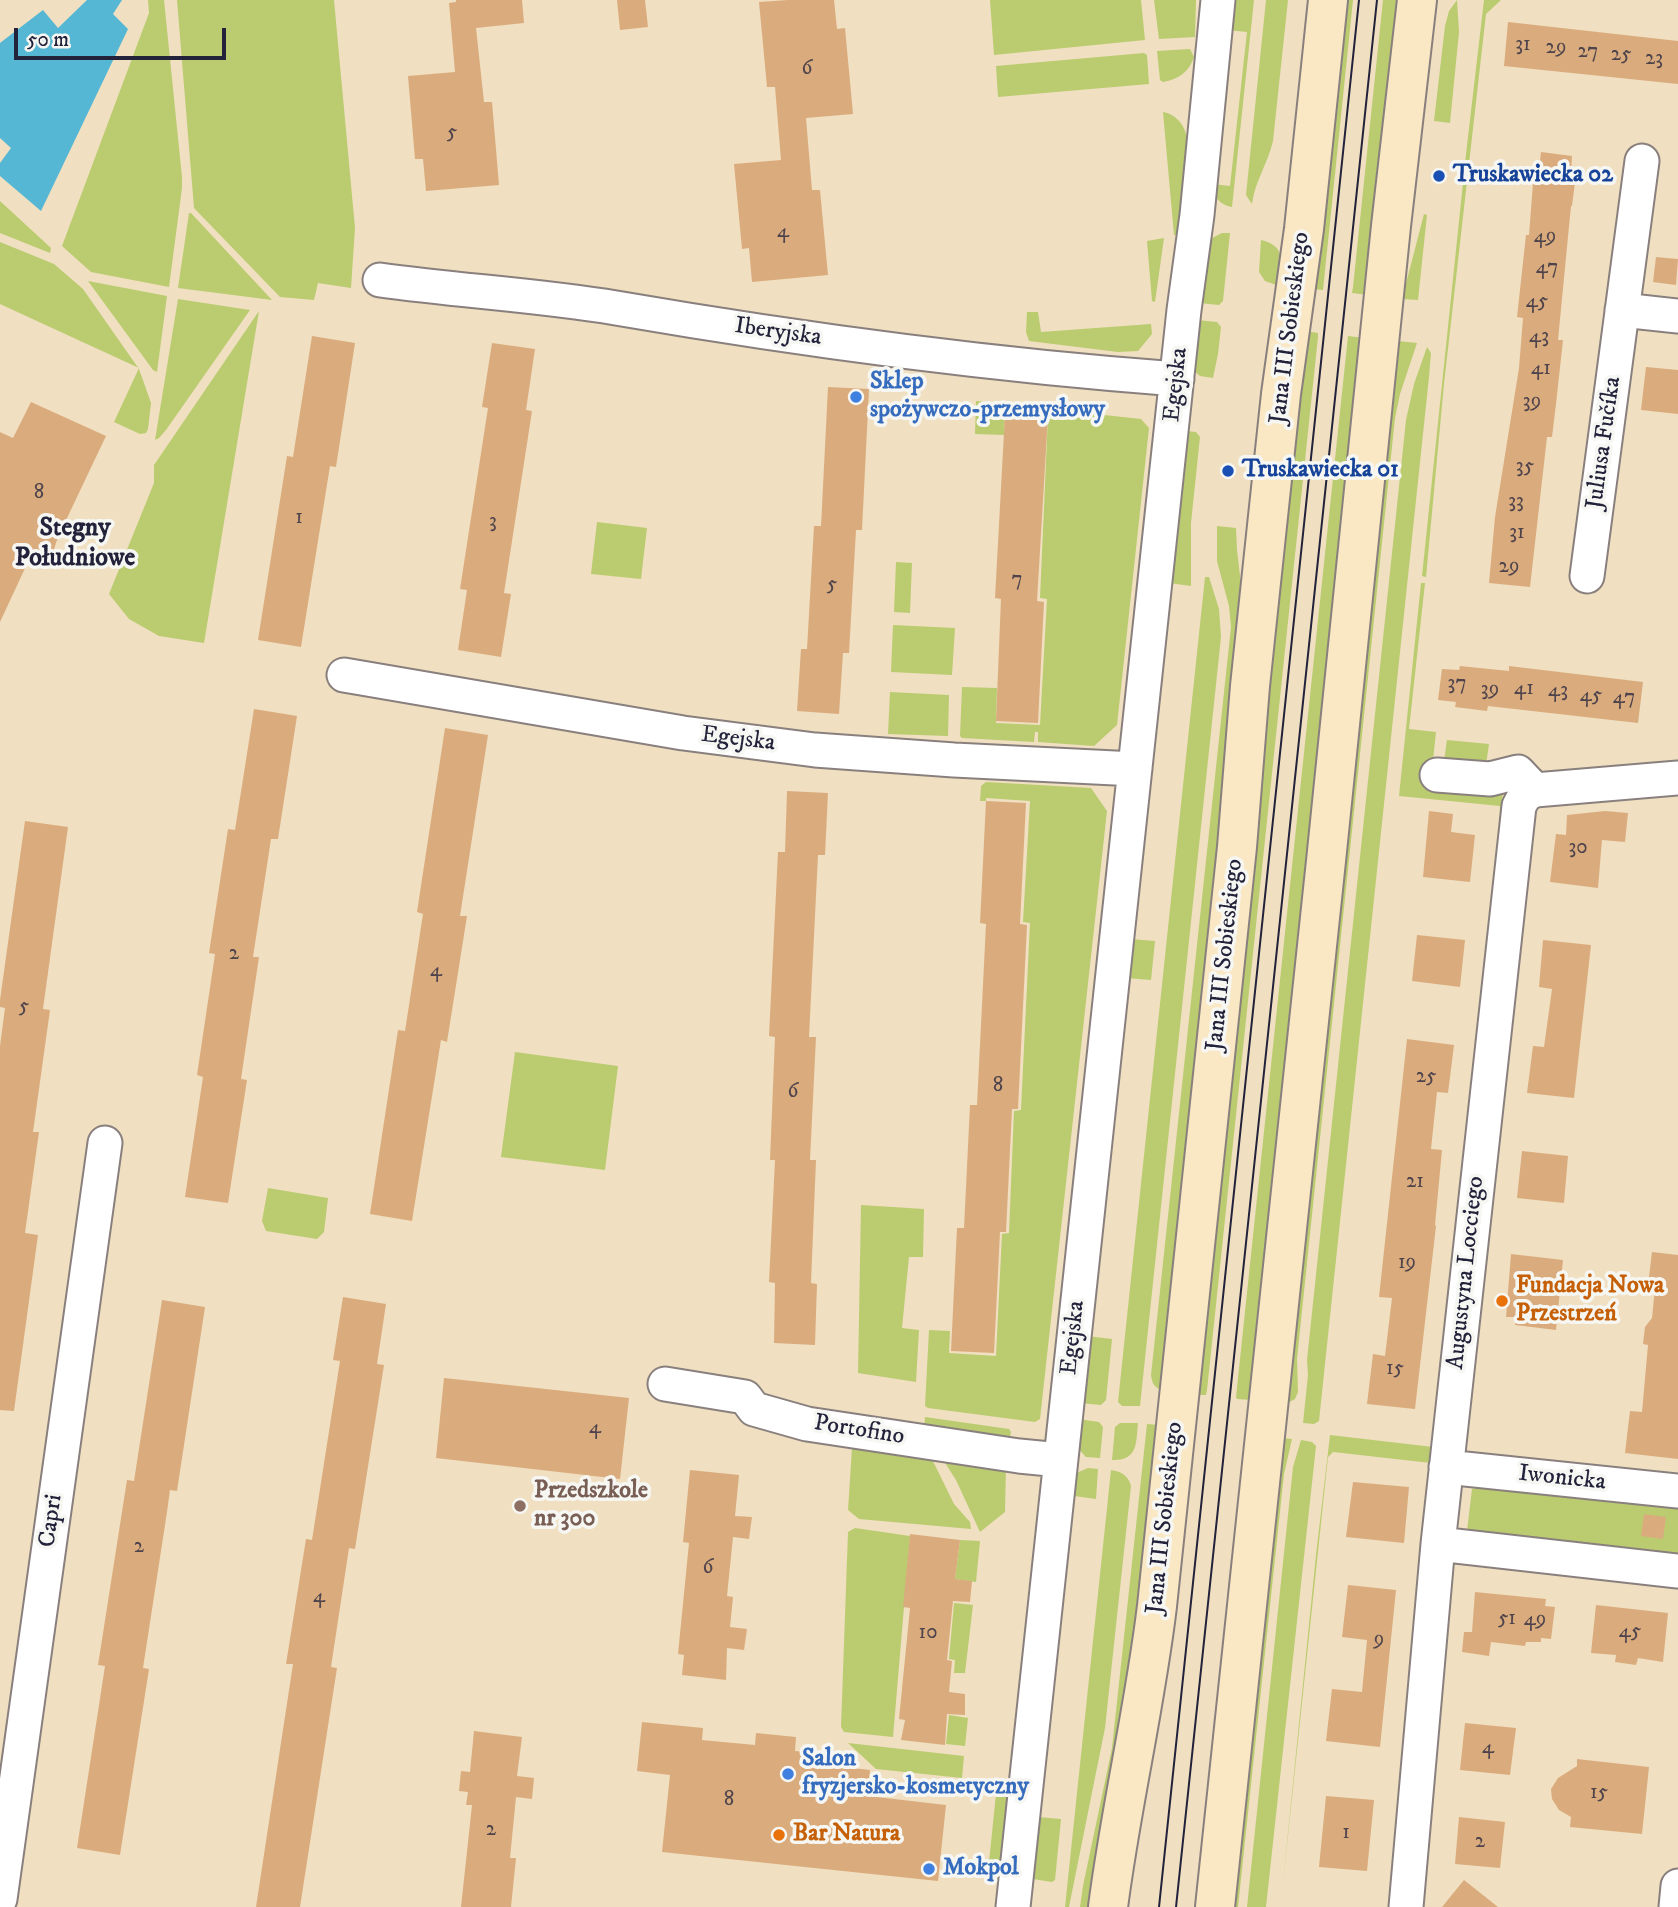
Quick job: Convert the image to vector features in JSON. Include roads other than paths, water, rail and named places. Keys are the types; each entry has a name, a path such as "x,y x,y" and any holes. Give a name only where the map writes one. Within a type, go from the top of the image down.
{"main road":[{"name":"Jana III Sobieskiego","path":"1108,1907 1157,1606 1237,847 1250,687 1284,361 1304,229 1328,0"},
{"path":"1215,1907 1417,0"}],"street":[{"name":"Egejska","path":"1013,1907 1184,310 1198,215 1218,0"},
{"name":"Juliusa Fučíka","path":"1587,576 1642,161"},
{"name":"Iberyjska","path":"380,280 574,302 700,323 936,355 1177,380"},
{"path":"1622,310 1678,316"},
{"name":"Egejska","path":"344,675 683,733 815,750 1135,769"},
{"path":"1437,775 1490,779 1518,772 1535,790 1678,778"},
{"name":"Augustyna Locciego","path":"1406,1907 1438,1544 1516,822 1519,806 1525,795 1535,790"},
{"name":"Capri","path":"0,1899 105,1143"},
{"name":"Portofino","path":"665,1384 745,1397 754,1409 807,1424 1060,1460"},
{"name":"Iwonicka","path":"1446,1467 1678,1491"},
{"path":"1438,1544 1678,1571"},
{"path":"1676,1907 1678,1886"}],"water":[{"path":"87,0 122,0 113,14 128,29 41,211 0,176 0,163 11,148 0,138 0,43 43,10 58,28"}],"tram line":[{"path":"1159,1907 1359,0"},
{"path":"1176,1907 1377,0"}],"place":[{"name":"Truskawiecka 02","path":"1439,176"},
{"name":"Sklep spożywczo-przemysłowy","path":"856,397"},
{"name":"Truskawiecka 01","path":"1228,471"},
{"name":"Fundacja Nowa Przestrzeń","path":"1502,1301"},
{"name":"Przedszkole nr 300","path":"520,1506"},
{"name":"Salon fryzjersko-kosmetyczny","path":"788,1774"},
{"name":"Bar Natura","path":"779,1835"},
{"name":"Mokpol","path":"929,1869"}],"district":[{"name":"Stegny Południowe","path":"75,545"}]}
